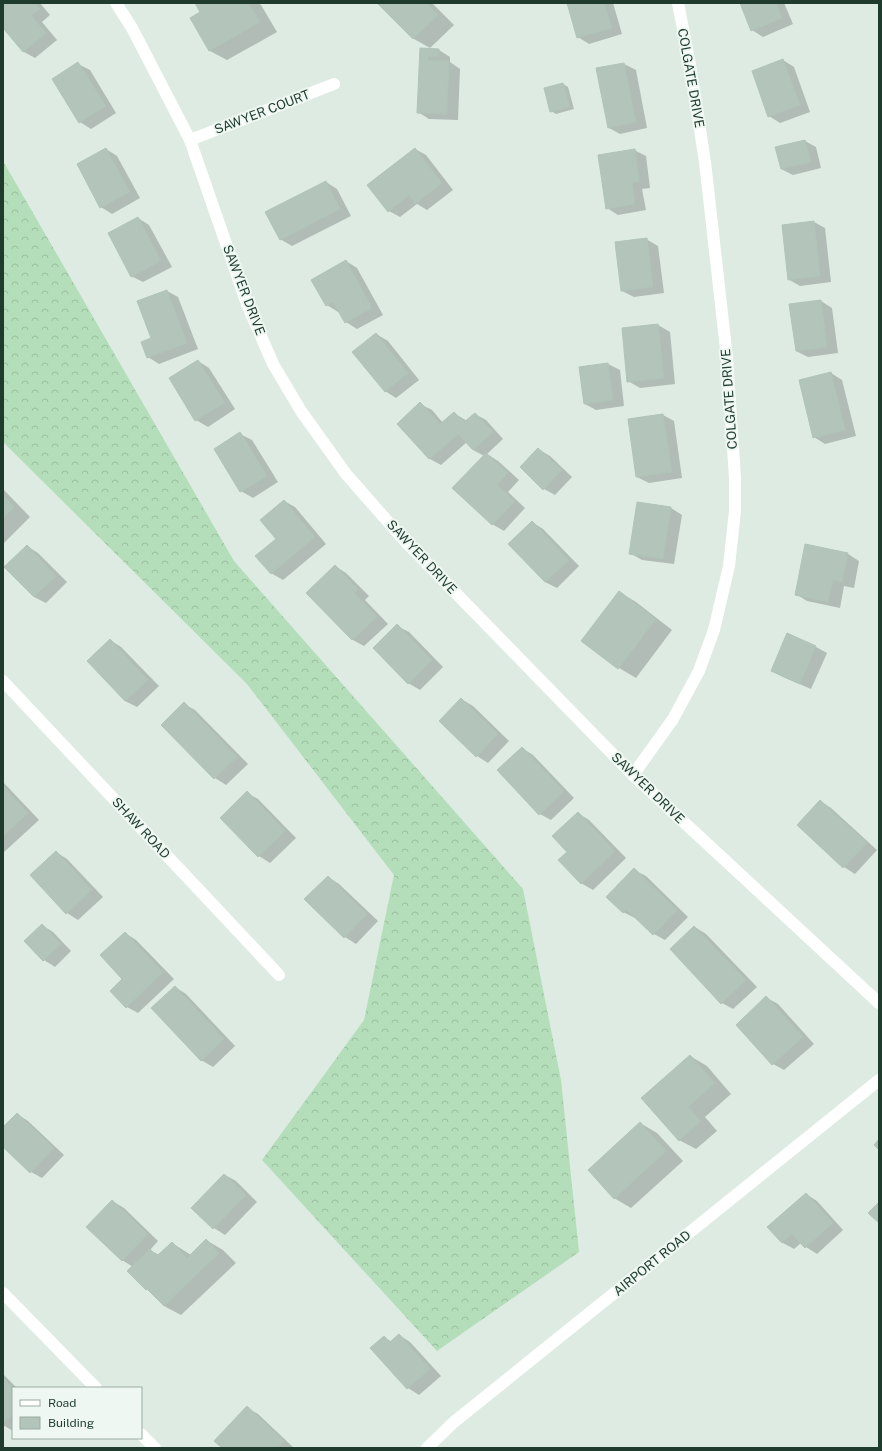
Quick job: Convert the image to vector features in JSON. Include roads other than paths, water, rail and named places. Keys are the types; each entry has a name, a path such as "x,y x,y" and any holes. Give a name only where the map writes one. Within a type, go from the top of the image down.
{"street":[{"name":"SAWYER DRIVE","path":"116,3 132,28 190,140 247,304 273,364 301,412 346,474 404,540 633,775 879,1003"},
{"name":"COLGATE DRIVE","path":"633,775 673,719 699,671 714,630 727,573 735,511 735,478 727,358 705,162 690,65 678,3"},
{"name":"SAWYER COURT","path":"190,140 334,84"},
{"name":"SHAW ROAD","path":"3,681 279,975"},
{"name":"AIRPORT ROAD","path":"427,1448 460,1417 879,1080"},
{"path":"3,1293 95,1387"},
{"path":"142,1435 155,1448"}]}
